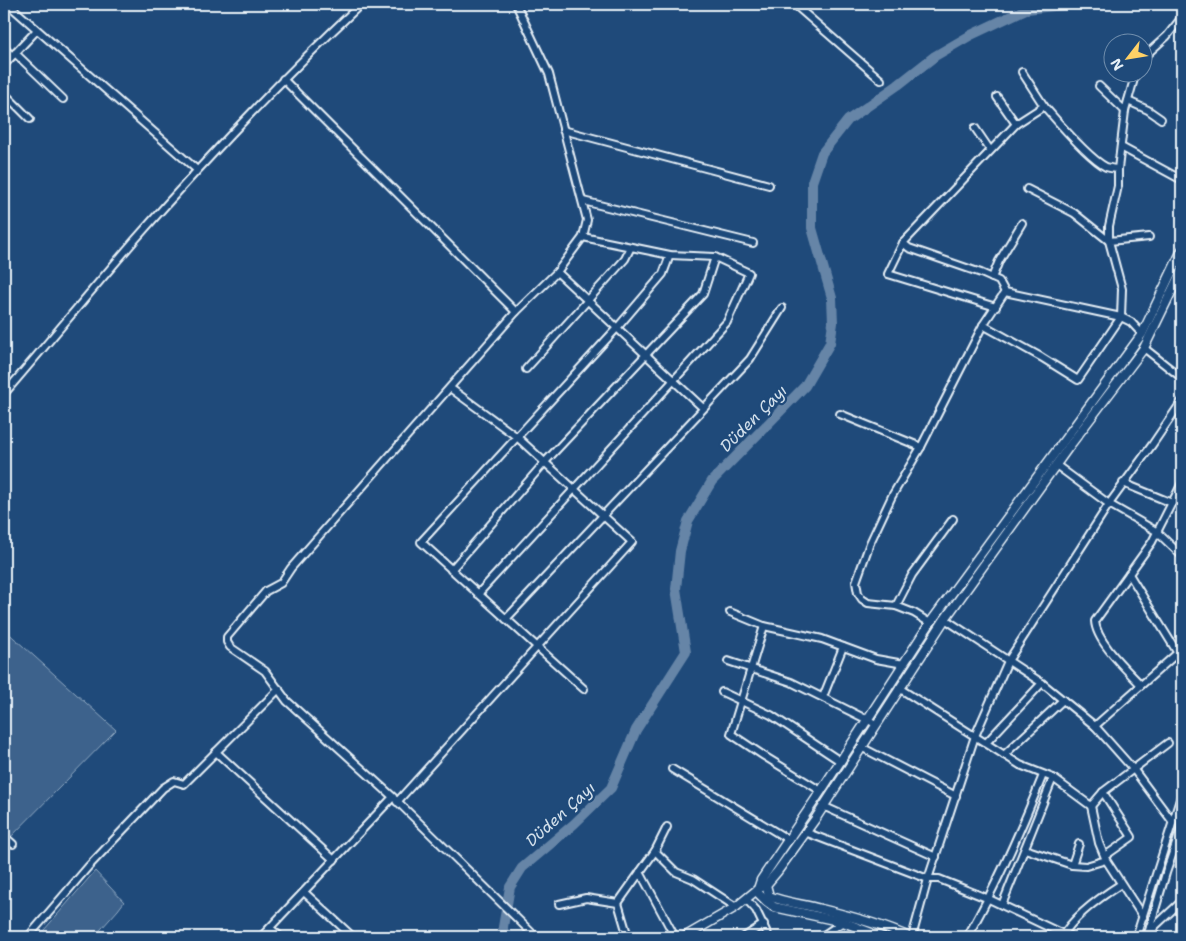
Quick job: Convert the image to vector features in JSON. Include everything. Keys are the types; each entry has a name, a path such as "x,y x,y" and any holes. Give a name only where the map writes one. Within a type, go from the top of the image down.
{"main road":[{"path":"759,889 761,880 930,623 1142,334 1182,250"},
{"path":"684,937 736,907 777,872 823,806 945,619 1056,465 1144,348 1182,270"},
{"path":"1142,334 1150,338"},
{"path":"759,889 774,907 843,922 882,937"},
{"path":"767,899 820,908 909,937"}],"street":[{"path":"8,4 197,170"},
{"path":"4,394 197,170 283,79 361,4"},
{"path":"516,4 549,74 587,220 583,237 557,272 516,312 291,568 281,583 266,592 227,637 227,642 230,647 265,671 288,701 395,800 536,937"},
{"path":"794,4 881,80"},
{"path":"1154,48 1182,18"},
{"path":"4,65 38,30"},
{"path":"4,48 63,99"},
{"path":"1022,72 1044,106 1058,122 1087,151 1106,166 1118,169"},
{"path":"283,79 516,312"},
{"path":"983,325 1078,380 1121,317 1122,289 1109,241 1109,226 1118,186 1118,169 1125,111 1133,82"},
{"path":"1099,86 1125,111"},
{"path":"4,93 30,119"},
{"path":"998,97 1016,124"},
{"path":"1128,102 1148,110 1161,119"},
{"path":"996,306 888,274 903,242 1016,124 1044,106"},
{"path":"975,128 990,150"},
{"path":"563,130 769,185"},
{"path":"1121,147 1182,180"},
{"path":"1027,189 1074,213 1109,241 1148,237"},
{"path":"582,201 753,243"},
{"path":"992,278 998,260 1022,222"},
{"path":"478,594 727,322 749,273 715,257 670,254 583,237"},
{"path":"903,242 909,248 999,281 1005,292 1121,317 1131,322 1142,334"},
{"path":"526,369 626,258 631,247"},
{"path":"584,689 421,542 617,328 663,274 670,254"},
{"path":"451,570 545,462 703,294 715,257"},
{"path":"557,272 704,408"},
{"path":"930,623 914,613 896,606 868,603 858,593 856,582 870,543 892,496 921,447 983,325 1005,292"},
{"path":"506,619 750,359 782,308"},
{"path":"1144,348 1182,378"},
{"path":"262,937 334,860 395,800 632,542 518,437 450,388"},
{"path":"912,937 928,879 975,736 1008,661 1123,483 1152,446 1182,401"},
{"path":"840,414 921,447"},
{"path":"1056,465 1109,504 1156,531 1181,555 1182,565"},
{"path":"1123,483 1172,503"},
{"path":"1141,685 1108,649 1095,629 1095,621 1152,542 1156,531 1182,485"},
{"path":"896,606 912,575 953,519"},
{"path":"1129,574 1180,651 1182,660"},
{"path":"730,612 764,626 822,639 876,659 904,664"},
{"path":"945,619 1042,683 1094,726 1134,770 1172,821"},
{"path":"764,626 743,701 731,734 821,791"},
{"path":"823,697 843,647"},
{"path":"1094,726 1180,651"},
{"path":"728,661 791,682 876,724"},
{"path":"986,743 1042,683"},
{"path":"899,688 1020,765 1053,778 1091,806 1099,843 1105,858 1143,917"},
{"path":"28,937 88,868 163,788 174,781 184,784 279,690"},
{"path":"722,692 771,715 840,761"},
{"path":"1004,755 1063,700"},
{"path":"1091,806 1103,792 1168,743"},
{"path":"861,748 956,796"},
{"path":"216,752 334,860"},
{"path":"672,769 788,840"},
{"path":"967,937 989,899 1014,846 1043,774"},
{"path":"1002,905 1053,778"},
{"path":"1025,849 1072,865 1086,866 1105,858 1132,838 1103,792"},
{"path":"1136,937 1182,793"},
{"path":"823,806 936,857"},
{"path":"618,902 655,851 666,827"},
{"path":"1146,937 1151,928 1166,873 1182,830"},
{"path":"805,832 928,879 939,879 989,899 1065,936 1080,915 1121,884"},
{"path":"4,836 12,844"},
{"path":"1072,865 1079,844"},
{"path":"655,851 676,872 693,879 736,907"},
{"path":"640,872 675,937"},
{"path":"304,892 353,937"},
{"path":"559,904 586,898 618,902"},
{"path":"746,899 756,910 769,937"},
{"path":"756,910 767,899"},
{"path":"1151,928 1182,901"},
{"path":"618,902 628,937"},
{"path":"821,937 843,922"},
{"path":"744,937 764,924"},
{"path":"873,924 873,933"},
{"path":"270,928 281,937"},
{"path":"1151,928 1158,937"}],"shaded area":[{"path":"4,629 116,730 4,844"},
{"path":"95,871 124,902 118,910 94,937 38,937"}],"waterway":[{"name":"Düden Çayı","path":"504,937 503,927 510,887 522,868 574,824 611,788 636,730 686,652 676,589 680,551 688,521 712,481 805,386 830,343 833,323 832,298 812,228 812,182 822,153 848,120 935,56 971,35 1026,9 1073,4"}]}
